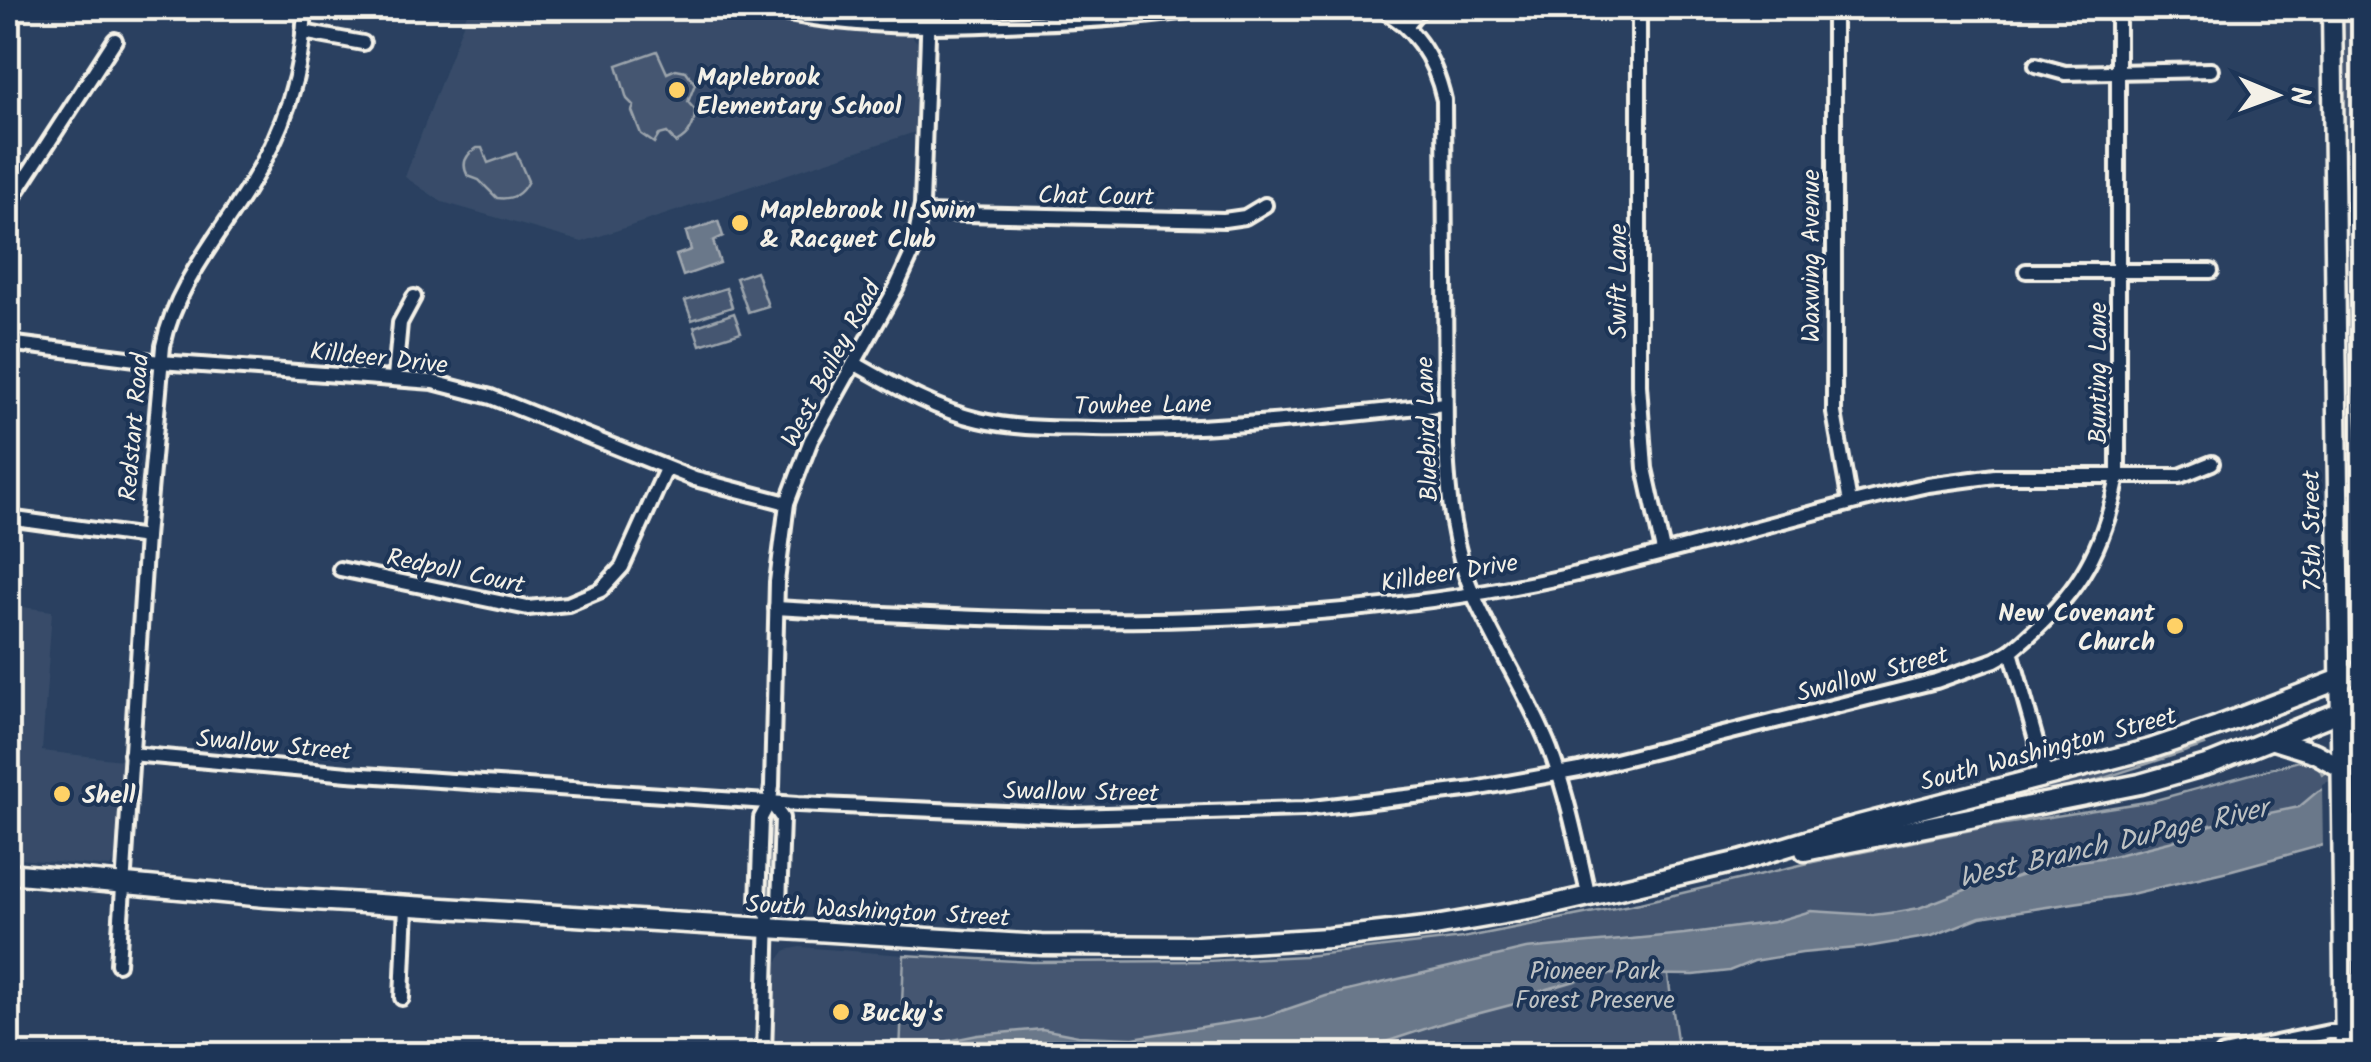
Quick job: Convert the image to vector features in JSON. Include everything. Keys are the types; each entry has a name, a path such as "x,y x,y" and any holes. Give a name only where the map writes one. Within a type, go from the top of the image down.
{"main road":[{"name":"75th Street","path":"2332,8 2345,1054"},
{"name":"South Washington Street","path":"8,873 406,906 768,922 1042,945 1198,946 1381,933 1588,898 1740,861 1855,826 2150,749 2364,670"},
{"name":"South Washington Street","path":"1740,861 1859,842 2140,784 2210,764 2364,702"},
{"path":"2270,739 2340,767"}],"street":[{"name":"Redstart Road","path":"118,964 146,536 166,328 177,302 278,135 296,80 305,8"},
{"path":"760,8 857,25 928,27 1120,19 1210,8"},
{"name":"West Bailey Road","path":"770,801 782,818 779,906 768,922 758,903 760,818 770,801 776,608 787,504 811,440 906,266 921,214 929,8"},
{"path":"1378,8 1406,26 1421,8"},
{"name":"Swift Lane","path":"1639,8 1639,385 1646,468 1663,551"},
{"name":"Waxwing Avenue","path":"1834,8 1834,413 1850,503"},
{"name":"Bunting Lane","path":"2011,650 2063,604 2088,569 2106,526 2118,476 2118,8"},
{"name":"Bluebird Lane","path":"1406,26 1434,66 1444,100 1446,404 1451,513 1473,594 1533,714 1558,774 1588,898"},
{"path":"303,32 363,43"},
{"path":"8,205 115,40"},
{"path":"2036,65 2055,72 2211,70"},
{"name":"Chat Court","path":"921,214 1224,220 1245,217 1266,204"},
{"name":"Bunting Lane","path":"2026,271 2211,270"},
{"path":"395,377 400,323 414,297"},
{"name":"Killdeer Drive","path":"8,343 160,362 434,382 491,397 666,469 787,504"},
{"name":"Towhee Lane","path":"854,363 945,410 981,420 1039,428 1233,425 1446,404"},
{"name":"Bunting Lane","path":"2118,476 2190,474 2212,463"},
{"name":"Redpoll Court","path":"340,569 528,608 568,604 601,590 622,567 666,469"},
{"name":"Killdeer Drive","path":"776,608 1040,621 1155,622 1296,615 1473,594 1928,485 1980,477 2118,476"},
{"path":"8,518 146,536"},
{"path":"2011,650 2046,776"},
{"name":"Swallow Street","path":"132,754 348,774 770,801 1072,816 1209,814 1392,800 1558,774 1936,681 1995,660 2011,650"},
{"path":"402,998 406,906"},
{"path":"764,1052 768,922"},
{"path":"2223,1054 2344,1032"}],"shaded area":[{"name":"Maplebrook Elementary School","path":"469,8 733,8 811,27 912,36 917,42 915,132 582,242 442,202 405,177"},
{"path":"718,221 723,236 713,241 720,263 683,276 676,255 691,250 686,232"},
{"path":"8,605 52,611 42,751 122,760 116,859 110,867 8,858"},
{"path":"2363,774 2363,827 2323,845 2127,895 1980,917 1932,936 1802,953 1754,961 1729,971 1694,975 1599,974 1541,991 1522,1002 1349,1054 884,1054 978,1035 1042,1029 1078,1036 1133,1038 1264,1017 1326,996 1526,949 1774,922 1811,911 1873,915 1919,908 1988,881 2113,856 2173,841 2211,825 2299,807 2318,791"},
{"path":"800,947 904,955 901,1050 884,1054 773,1054 777,962 786,950"}],"green space":[{"path":"2341,8 2357,8 2363,621 2359,452 2344,255"},
{"path":"657,51 667,73 676,69 686,71 695,84 688,102 695,110 693,125 676,143 667,133 659,135 654,143 641,134 617,65"},
{"path":"482,148 488,163 516,153 528,181 516,196 497,198 479,180 468,176 465,160"},
{"path":"756,271 768,306 748,312 736,278"},
{"path":"726,288 732,307 692,320 685,301"},
{"path":"734,313 741,332 700,345 694,327"},
{"path":"2204,743 2046,797 1907,826 1905,821 2141,762"},
{"name":"Pioneer Park Forest Preserve","path":"2363,759 2363,802 1927,922 1665,955 1679,1054 900,1054 904,955 1032,962 1206,961 1305,956 1463,938 1986,827 2152,801 2299,761 2318,765 2322,774"},
{"path":"767,823 777,825 774,901 769,904 764,901"},
{"path":"2355,866 2363,971 2363,1054 2355,1054 2351,868"}],"pier":[{"path":"2364,769 2364,832 2323,850 2322,784"}],"place":[{"name":"Maplebrook Elementary School","path":"677,90"},
{"name":"Maplebrook II Swim & Racquet Club","path":"740,223"},
{"name":"New Covenant Church","path":"2175,626"},
{"name":"Shell","path":"62,794"},
{"name":"Bucky's","path":"841,1012"}],"water label":[{"name":"West Branch DuPage River","path":"2113,842"}]}
